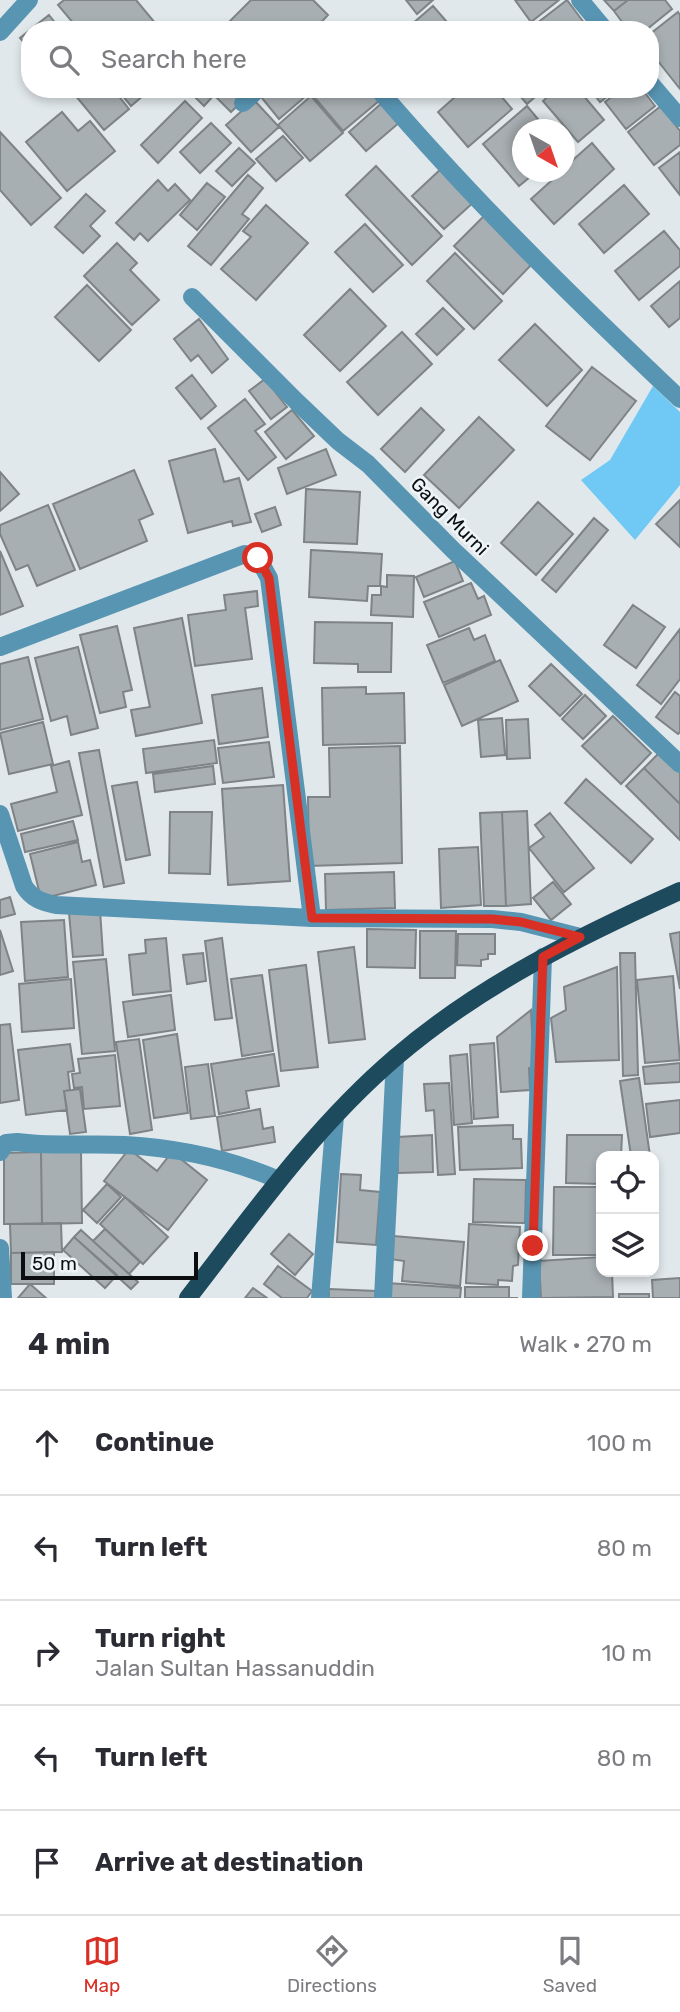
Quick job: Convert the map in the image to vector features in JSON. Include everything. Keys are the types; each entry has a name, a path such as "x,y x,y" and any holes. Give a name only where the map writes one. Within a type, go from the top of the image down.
{"main road":[{"path":"188,1298 279,1180 335,1116 395,1058 463,1006 543,957 680,891"}],"street":[{"path":"0,32 29,0"},
{"path":"580,0 598,21"},
{"path":"659,94 680,118"},
{"path":"243,103 248,98"},
{"path":"386,98 421,139 571,297 680,399"},
{"name":"Gang Murni","path":"191,297 296,401 338,441 368,464 453,550 680,764"},
{"path":"0,647 245,554 258,558 269,578 312,918"},
{"path":"0,814 24,886 42,902 312,918 492,919 521,922 580,937"},
{"path":"531,1298 543,957"},
{"path":"383,1298 395,1058"},
{"path":"320,1298 335,1116"},
{"path":"0,1152 5,1143 17,1142 127,1145 220,1159 279,1180"},
{"path":"0,1248 3,1298"}],"shaded area":[{"path":"653,386 680,412 680,485 635,540 581,480 610,460"}],"building":[{"path":"64,0 136,0 154,21 71,21 58,5"},
{"path":"251,0 313,0 328,15 322,21 230,21"},
{"path":"406,0 433,0 417,14"},
{"path":"515,0 559,0 532,21"},
{"path":"567,0 583,21 540,21"},
{"path":"604,0 628,0 614,11"},
{"path":"628,0 665,0 672,9 657,21 621,21 614,11"},
{"path":"433,6 446,21 416,21"},
{"path":"678,12 680,89 659,62 659,27"},
{"path":"49,15 54,21 41,21"},
{"path":"77,98 120,98 129,109 104,130"},
{"path":"124,98 140,98 131,106"},
{"path":"196,98 211,98 204,106"},
{"path":"217,98 245,98 231,112"},
{"path":"262,98 304,98 279,119"},
{"path":"309,98 313,98 343,133 310,161 278,125"},
{"path":"315,98 378,98 380,100 343,131"},
{"path":"454,98 503,98 512,109 468,147 438,112"},
{"path":"522,98 534,98 527,104"},
{"path":"546,98 586,98 604,120 578,142 575,138 575,119 558,119 543,101"},
{"path":"610,98 649,98 655,106 626,129 605,102"},
{"path":"254,100 279,127 251,152 226,125"},
{"path":"185,101 202,118 158,163 141,145"},
{"path":"383,102 400,122 366,151 349,132"},
{"path":"527,106 538,119 512,119 512,178 483,144"},
{"path":"661,106 680,131 680,145 654,165 628,132"},
{"path":"62,112 78,131 90,121 115,151 67,191 26,142"},
{"path":"211,123 231,143 200,173 180,152"},
{"path":"0,132 61,198 31,225 0,190"},
{"path":"283,136 303,158 276,181 256,159"},
{"path":"592,143 614,169 554,224 531,199 550,182 575,182 575,158"},
{"path":"239,148 255,163 232,186 216,171"},
{"path":"680,152 680,195 659,168"},
{"path":"376,166 442,236 412,265 346,195"},
{"path":"443,167 475,201 444,229 412,196"},
{"path":"248,175 263,188 242,214 249,219 211,265 188,246"},
{"path":"158,180 168,191 175,184 190,200 148,241 140,233 134,240 116,223"},
{"path":"207,183 225,197 197,230 180,215"},
{"path":"624,185 649,214 604,253 579,224"},
{"path":"86,194 105,211 90,226 100,236 83,253 55,227"},
{"path":"266,205 308,243 256,300 221,269 251,237 243,231"},
{"path":"486,214 534,262 503,294 454,246"},
{"path":"365,224 403,265 373,292 335,252"},
{"path":"664,231 680,250 680,266 639,300 615,271"},
{"path":"117,243 137,263 130,270 159,300 132,325 84,276"},
{"path":"455,253 502,301 474,329 427,281"},
{"path":"680,281 680,318 669,327 651,306"},
{"path":"87,285 131,330 99,361 55,317"},
{"path":"350,289 386,326 340,371 304,335"},
{"path":"443,308 464,329 437,355 416,334"},
{"path":"199,319 228,359 212,373 198,355 191,361 174,339"},
{"path":"535,324 582,370 547,406 499,360"},
{"path":"402,332 432,364 378,415 347,382"},
{"path":"592,367 636,401 590,460 546,426"},
{"path":"192,375 216,406 201,419 176,388"},
{"path":"265,379 287,407 271,419 249,391"},
{"path":"245,399 265,424 255,431 276,457 248,480 208,428"},
{"path":"421,408 444,430 405,472 381,449"},
{"path":"292,410 314,436 286,459 265,432"},
{"path":"479,417 514,450 459,508 424,475"},
{"path":"215,449 224,482 239,478 251,522 233,526 232,521 188,533 169,461"},
{"path":"326,449 336,475 287,494 278,468"},
{"path":"134,470 153,514 139,520 147,541 80,569 53,504"},
{"path":"0,472 19,494 0,511"},
{"path":"306,489 360,492 357,544 304,542"},
{"path":"680,500 680,547 656,524"},
{"path":"538,502 573,534 536,575 501,543"},
{"path":"48,505 75,570 37,586 28,565 16,570 0,534 0,525"},
{"path":"275,507 281,525 262,532 255,514"},
{"path":"594,518 608,530 556,592 542,580"},
{"path":"311,550 382,554 380,586 368,586 367,601 309,597"},
{"path":"0,551 23,606 0,615"},
{"path":"455,561 463,581 424,597 416,577"},
{"path":"387,575 414,576 413,617 371,615 372,595 381,595 381,586 387,587"},
{"path":"471,583 478,599 484,596 491,615 439,637 424,602"},
{"path":"257,591 258,606 245,608 252,659 195,666 188,615 226,610 224,595"},
{"path":"633,605 665,627 636,668 604,645"},
{"path":"182,618 202,723 136,736 131,710 150,707 134,628"},
{"path":"315,622 392,623 391,672 358,672 358,664 314,663"},
{"path":"117,626 132,690 123,692 126,707 100,713 80,635"},
{"path":"469,628 474,640 485,635 495,661 443,683 427,645"},
{"path":"680,629 680,679 661,704 637,685"},
{"path":"78,647 98,728 71,735 67,716 51,721 35,658"},
{"path":"28,657 43,719 0,730 0,664"},
{"path":"500,660 518,701 462,726 444,685"},
{"path":"551,664 582,694 560,716 529,686"},
{"path":"366,687 366,694 404,693 405,743 323,745 322,688"},
{"path":"262,688 268,737 219,744 212,695"},
{"path":"675,692 680,696 678,734 656,717"},
{"path":"585,695 606,716 583,739 562,719"},
{"path":"613,716 651,753 621,784 582,746"},
{"path":"502,718 505,755 481,757 478,720"},
{"path":"528,719 530,758 507,759 506,720"},
{"path":"43,722 53,764 9,774 0,733"},
{"path":"214,740 217,763 146,773 143,749"},
{"path":"269,742 274,777 223,783 218,748"},
{"path":"400,746 402,863 309,866 308,797 330,797 329,748"},
{"path":"99,750 124,883 104,887 79,753"},
{"path":"660,752 680,771 680,804 644,768"},
{"path":"69,761 82,815 18,831 11,804 57,792 51,766"},
{"path":"213,766 215,784 155,792 153,774"},
{"path":"644,768 680,804 680,840 626,786"},
{"path":"586,779 653,839 631,863 565,803"},
{"path":"137,782 150,855 126,860 112,786"},
{"path":"283,785 290,881 228,885 222,789"},
{"path":"527,811 531,904 506,906 502,812"},
{"path":"170,812 212,812 210,874 169,873"},
{"path":"502,812 506,906 484,906 480,813"},
{"path":"550,813 594,868 564,892 529,848 544,837 535,825"},
{"path":"73,821 78,840 25,852 21,834"},
{"path":"78,842 82,862 90,860 96,885 41,899 30,854"},
{"path":"478,847 481,905 441,908 439,849"},
{"path":"394,872 395,908 326,910 325,874"},
{"path":"553,882 571,904 551,920 533,898"},
{"path":"10,897 15,914 0,918 0,900"},
{"path":"100,910 103,955 73,957 69,913"},
{"path":"64,920 68,977 25,981 21,922"},
{"path":"367,929 416,930 415,968 367,967"},
{"path":"0,930 13,971 0,975"},
{"path":"420,931 456,931 455,978 420,978"},
{"path":"680,932 680,989 670,934"},
{"path":"458,934 495,934 495,954 488,954 488,959 481,960 481,966 457,965"},
{"path":"166,938 171,991 133,995 129,955 146,953 145,940"},
{"path":"222,938 232,1018 215,1020 205,941"},
{"path":"354,947 365,1039 329,1043 318,952"},
{"path":"203,953 206,981 187,984 183,955"},
{"path":"620,953 635,953 638,1075 623,1076"},
{"path":"106,959 115,1051 82,1054 73,962"},
{"path":"306,965 318,1067 281,1071 269,970"},
{"path":"617,967 619,1060 556,1062 551,1018 566,1010 564,987"},
{"path":"262,975 273,1051 242,1056 231,979"},
{"path":"673,976 680,1060 645,1063 637,980"},
{"path":"71,979 74,1028 22,1032 19,984"},
{"path":"171,995 175,1030 128,1037 123,1002"},
{"path":"531,1010 534,1067 529,1068 530,1090 501,1092 497,1037"},
{"path":"10,1024 19,1100 0,1103 0,1025"},
{"path":"177,1034 188,1113 154,1118 143,1040"},
{"path":"139,1039 152,1130 130,1134 116,1042"},
{"path":"494,1043 498,1117 474,1119 470,1045"},
{"path":"70,1044 74,1071 68,1072 70,1090 64,1091 67,1110 26,1115 18,1050"},
{"path":"274,1054 279,1086 246,1091 249,1108 219,1114 211,1064"},
{"path":"467,1054 472,1123 454,1125 450,1056"},
{"path":"115,1055 120,1106 84,1109 82,1087 74,1088 72,1074 80,1073 78,1059"},
{"path":"680,1063 680,1082 645,1084 643,1067"},
{"path":"208,1064 215,1116 191,1119 185,1067"},
{"path":"639,1078 649,1151 630,1151 620,1081"},
{"path":"449,1083 455,1174 438,1175 434,1110 426,1111 424,1084"},
{"path":"80,1089 86,1132 70,1134 64,1091"},
{"path":"680,1100 680,1133 650,1137 646,1104"},
{"path":"260,1109 263,1129 273,1127 275,1142 222,1151 217,1117"},
{"path":"513,1125 513,1139 521,1139 522,1168 460,1170 458,1127"},
{"path":"432,1135 433,1172 398,1173 397,1137"},
{"path":"567,1135 622,1135 621,1151 596,1151 596,1184 566,1183"},
{"path":"129,1149 157,1171 172,1152 207,1180 168,1230 104,1181"},
{"path":"81,1151 82,1223 42,1224 41,1152"},
{"path":"41,1152 42,1224 4,1224 4,1153"},
{"path":"341,1174 361,1175 360,1190 380,1192 376,1245 337,1242"},
{"path":"474,1179 526,1180 525,1223 473,1222"},
{"path":"107,1184 121,1197 97,1223 83,1210"},
{"path":"554,1187 596,1187 596,1255 553,1255"},
{"path":"125,1197 168,1237 143,1264 100,1224"},
{"path":"61,1223 62,1252 11,1253 10,1224"},
{"path":"469,1224 520,1227 518,1265 513,1266 512,1281 498,1280 498,1285 466,1283"},
{"path":"105,1229 140,1262 129,1274 93,1241"},
{"path":"81,1230 138,1282 131,1289 74,1237"},
{"path":"289,1234 313,1254 295,1275 271,1254"},
{"path":"393,1236 464,1242 460,1286 402,1281 404,1261 390,1259"},
{"path":"74,1237 117,1275 105,1288 63,1250"},
{"path":"54,1252 54,1284 11,1284 11,1253"},
{"path":"596,1257 596,1277 612,1277 613,1297 541,1298 539,1261"},
{"path":"278,1266 312,1291 307,1298 282,1298 264,1284"},
{"path":"680,1278 680,1298 653,1298 652,1280"},
{"path":"387,1283 461,1288 460,1298 386,1298"},
{"path":"30,1284 46,1298 18,1298"},
{"path":"465,1287 509,1287 509,1298 465,1298"},
{"path":"253,1288 267,1298 245,1298"},
{"path":"329,1289 376,1291 375,1298 329,1298"},
{"path":"619,1294 649,1294 649,1298 619,1298"}],"route":[{"path":"258,558 269,578 312,918 492,919 521,922 580,937 543,957 533,1246"}]}
